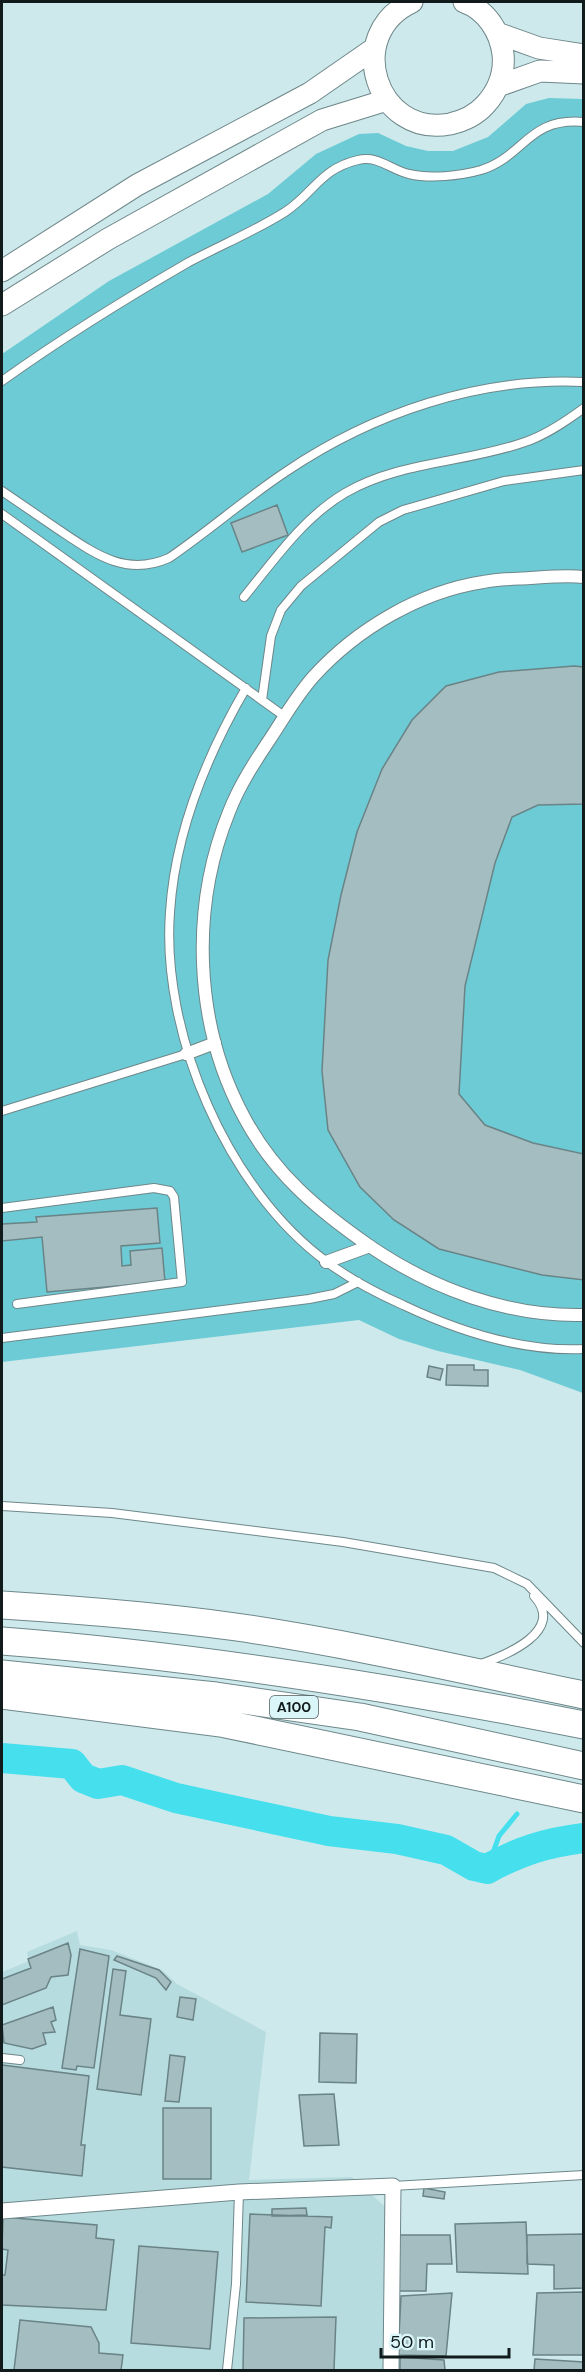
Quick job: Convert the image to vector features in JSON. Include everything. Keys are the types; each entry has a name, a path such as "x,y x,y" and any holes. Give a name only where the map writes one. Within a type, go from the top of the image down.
{"highway":[{"path":"2,1605 99,1612 236,1627 333,1643 584,1695"},
{"name":"A100","path":"2,1641 258,1668 421,1693 584,1725"},
{"name":"A100","path":"2,1674 216,1696 360,1717 584,1766"},
{"path":"2,1695 221,1722 584,1799"}],"main road":[{"path":"412,2 394,13 385,23 375,48 375,75 387,100 407,117 420,122 447,124 466,119 483,108 498,86 503,59 497,33 481,12 464,2"},
{"path":"497,33 539,48 584,55"},
{"path":"2,271 137,185 310,93 375,48"},
{"path":"498,86 540,71 584,73"},
{"path":"2,305 108,239 322,120 387,100"}],"street":[{"path":"584,577 484,581 447,591 402,609 353,640 332,658 284,716 241,784 226,818 212,863 203,916 203,958 215,1043 223,1069 244,1117 271,1161 323,1214 411,1272 464,1295 519,1309 584,1315"},
{"path":"186,1054 215,1043"},
{"path":"326,1262 370,1246"},
{"path":"2,2211 239,2192 393,2186 391,2370"}],"lane":[{"path":"2,381 123,301 189,262 287,210 320,178 336,168 366,159 382,161 409,174 428,176 469,173 495,164 550,124 566,120 584,122"},
{"path":"2,491 105,560 128,566 149,565 170,558 297,464 386,418 424,404 484,389 546,382 584,382"},
{"path":"244,597 301,527 345,493 400,470 524,442 554,428 584,408"},
{"path":"262,700 271,636 281,610 301,586 379,522 403,510 461,492 532,476 584,470"},
{"path":"2,514 284,716"},
{"path":"246,688 208,765 182,844 173,885 170,966 177,1018 186,1054 216,1122 254,1184 292,1230 326,1262 357,1282 431,1319 461,1330 540,1347 582,1350"},
{"path":"2,1111 186,1054"},
{"path":"2,1208 154,1188 170,1191 174,1197 183,1282 17,1304"},
{"path":"2,1338 309,1299 334,1294 357,1282"},
{"path":"2,1506 112,1513 343,1542 494,1568 517,1577 535,1591 564,1625 584,1643"},
{"path":"464,1670 505,1655 529,1641 539,1630 543,1617 538,1600 517,1577"},
{"path":"2,2058 20,2060"},
{"path":"393,2186 584,2175"},
{"path":"227,2370 236,2284 239,2192"}],"shaded area":[{"path":"549,98 583,99 583,1393 520,1370 438,1351 399,1339 359,1320 2,1362 2,354 109,281 268,194 316,154 359,134 378,133 406,146 428,151 453,151 488,137 526,104"},
{"path":"77,1931 80,1945 111,1950 162,1970 177,1984 266,2032 249,2180 352,2177 391,2212 385,2370 2,2370 2,1972 29,1961 27,1952"}],"building":[{"path":"277,505 288,535 242,552 231,523"},
{"path":"584,667 584,804 538,805 512,817 495,863 465,986 459,1094 485,1125 533,1143 584,1154 584,1280 542,1275 439,1249 394,1220 360,1187 328,1130 322,1071 328,960 357,832 382,769 412,720 446,686 499,672"},
{"path":"157,1208 160,1243 121,1246 122,1266 131,1265 130,1251 162,1248 165,1282 47,1292 42,1237 2,1241 2,1224 37,1222 36,1217"},
{"path":"447,1365 474,1365 474,1370 488,1370 488,1386 446,1385"},
{"path":"429,1366 443,1369 440,1380 427,1377"},
{"path":"68,1943 71,1955 68,1975 51,1977 46,1988 2,2005 2,1979 31,1968 28,1959"},
{"path":"80,1949 109,1956 94,2068 77,2066 76,2070 62,2068"},
{"path":"117,1956 159,1970 171,1982 166,1990 156,1978 114,1960"},
{"path":"113,1969 126,1971 120,2015 151,2019 141,2095 97,2089"},
{"path":"180,1997 196,1999 193,2020 177,2017"},
{"path":"53,2007 56,2020 51,2022 55,2032 43,2033 46,2044 32,2049 4,2043 2,2025"},
{"path":"320,2033 357,2034 356,2083 319,2082"},
{"path":"170,2055 185,2057 179,2102 165,2101"},
{"path":"2,2065 89,2076 81,2145 85,2145 82,2176 2,2167"},
{"path":"334,2094 339,2145 304,2146 299,2095"},
{"path":"163,2108 211,2108 211,2179 163,2179"},
{"path":"424,2188 445,2192 444,2199 423,2196"},
{"path":"306,2208 307,2215 272,2216 272,2209"},
{"path":"250,2214 332,2217 331,2228 325,2227 321,2306 246,2302"},
{"path":"3,2217 97,2225 96,2238 114,2240 106,2310 2,2305 2,2275 5,2275 8,2250 2,2249"},
{"path":"526,2222 528,2274 457,2272 455,2224"},
{"path":"584,2234 584,2288 554,2289 554,2265 527,2264 527,2235"},
{"path":"398,2235 450,2235 452,2264 427,2264 426,2291 398,2291"},
{"path":"139,2246 218,2252 210,2349 131,2343"},
{"path":"584,2292 584,2355 533,2355 537,2293"},
{"path":"452,2293 446,2356 398,2355 401,2296"},
{"path":"336,2317 334,2370 243,2370 244,2318"},
{"path":"20,2320 91,2327 99,2343 99,2353 123,2355 121,2370 14,2370"},
{"path":"400,2357 444,2360 445,2370 400,2370"},
{"path":"535,2359 584,2362 584,2370 534,2370"}],"waterway":[{"path":"2,1758 72,1764 83,1778 98,1784 122,1780 176,1798 329,1831 397,1839 446,1850 474,1866 487,1869 533,1849 584,1838"},
{"path":"487,1869 499,1836 517,1814"}]}
